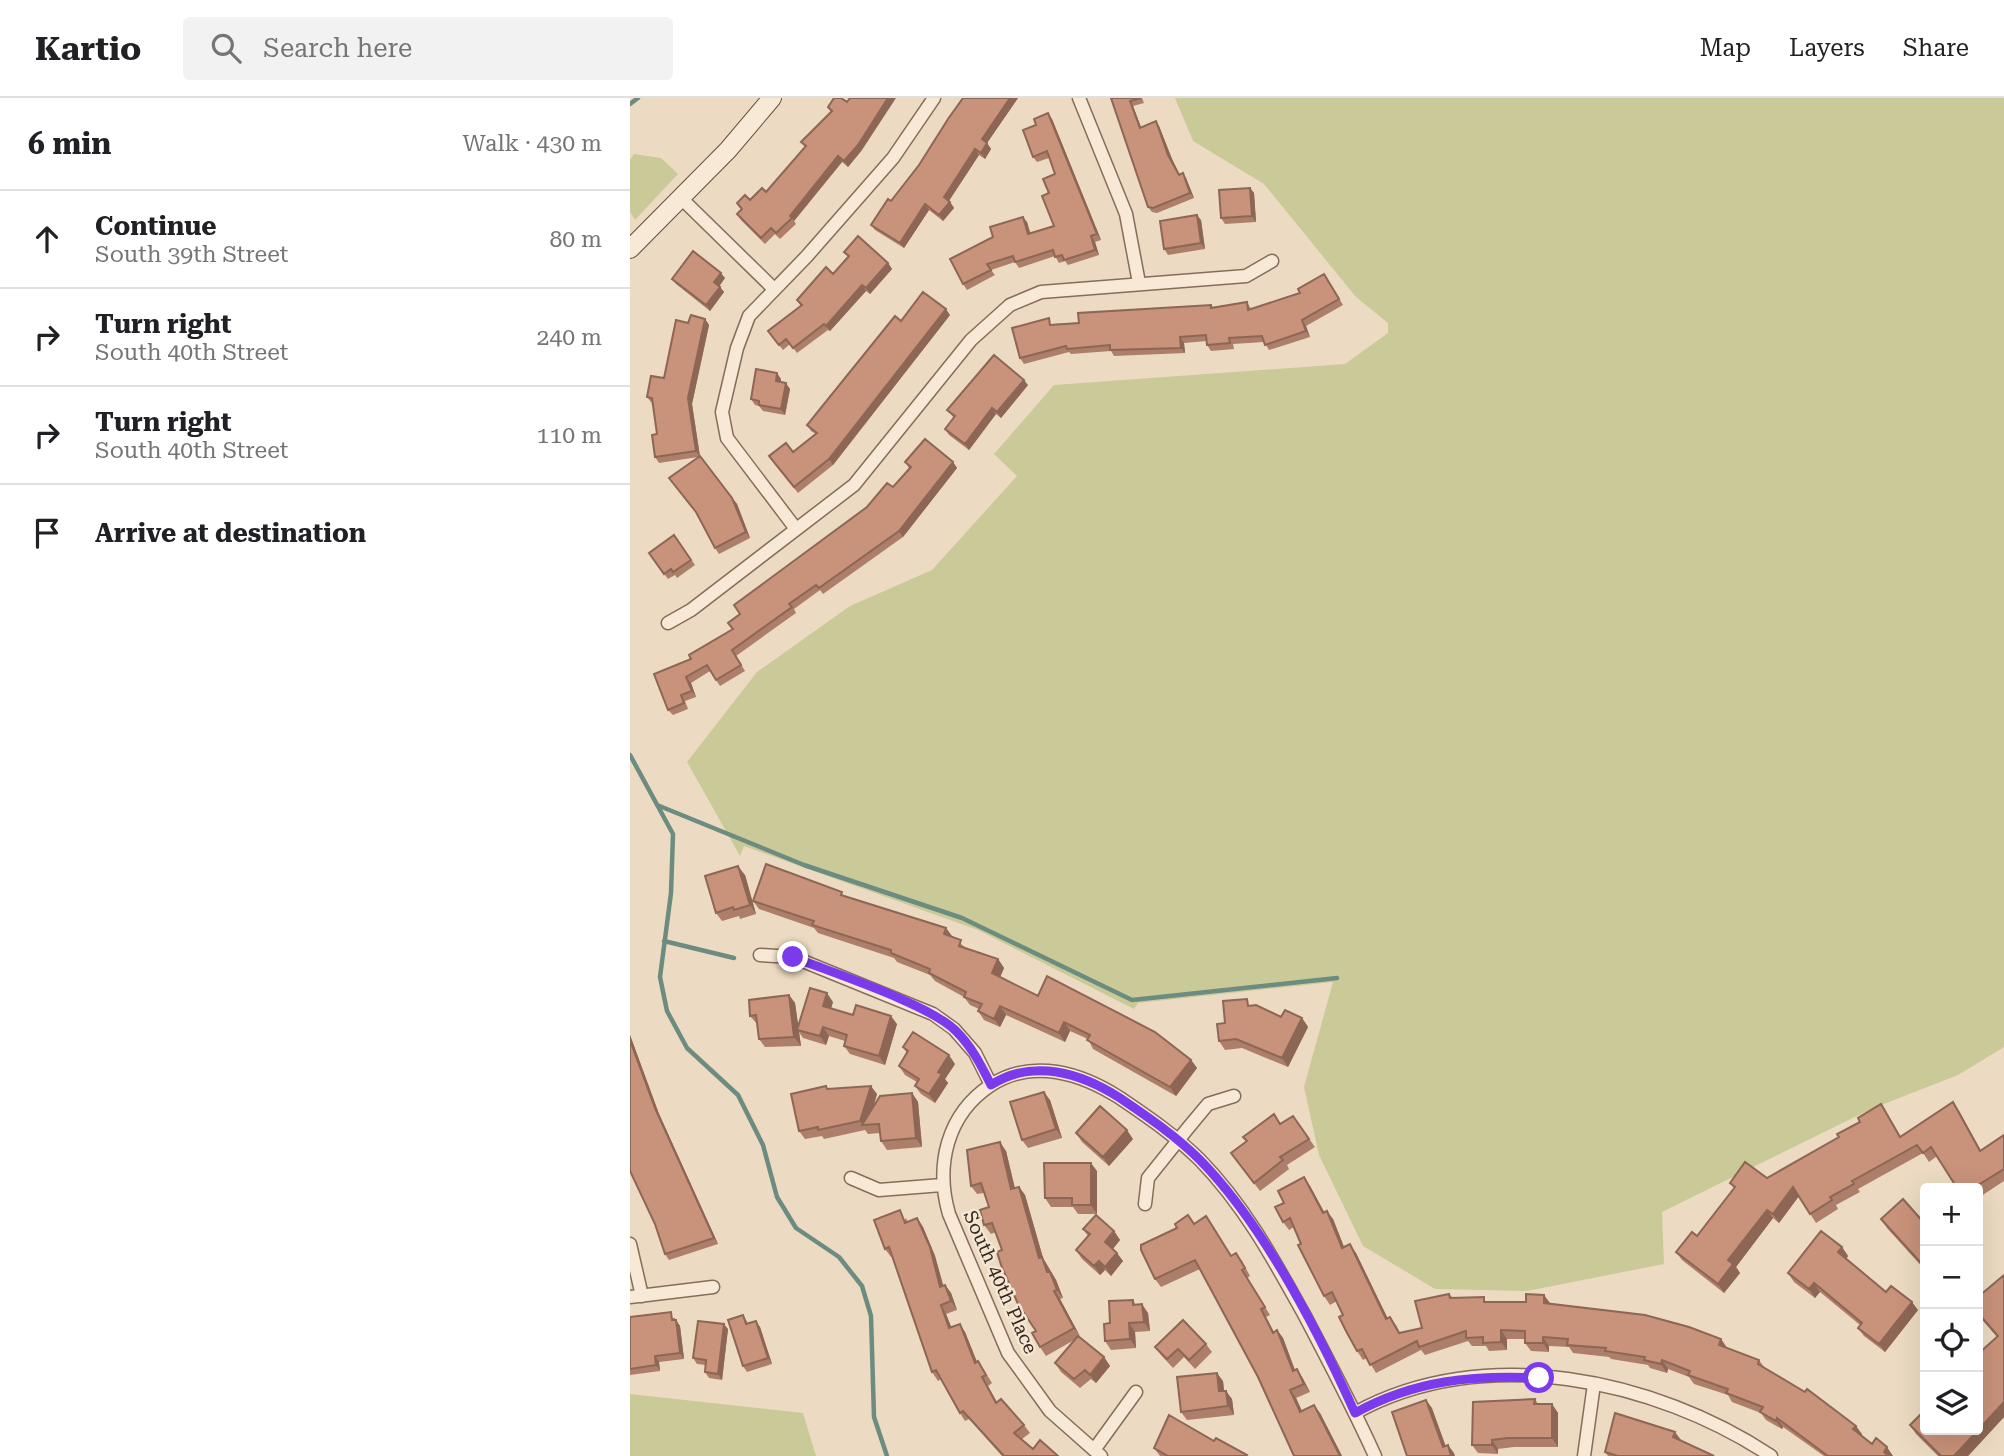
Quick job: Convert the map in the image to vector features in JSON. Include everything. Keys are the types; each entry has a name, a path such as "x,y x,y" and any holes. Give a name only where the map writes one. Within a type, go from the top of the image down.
{"street":[{"path":"630,250 682,199 772,98"},
{"path":"796,529 727,438 722,412 737,348 749,316 893,158 934,98"},
{"path":"1079,98 1126,214 1139,283"},
{"path":"682,199 774,289"},
{"path":"668,623 691,610 854,485 971,340 1010,305 1041,292 1246,276 1272,261"},
{"path":"760,955 793,957 933,1014 954,1029 975,1053 991,1085 1006,1076 1036,1071 1071,1073 1104,1088 1164,1127 1233,1197 1265,1244 1375,1456"},
{"name":"South 40th Place","path":"991,1085 978,1094 966,1108 952,1132 942,1160 942,1185 948,1214 1008,1353 1050,1411 1097,1453 1136,1392"},
{"path":"1145,1204 1148,1178 1208,1104 1234,1096"},
{"path":"851,1178 879,1189 942,1185"},
{"path":"630,1244 636,1296 713,1287"},
{"path":"1355,1413 1389,1396 1447,1379 1487,1376 1594,1384 1663,1400 1696,1413 1731,1430 1771,1456"},
{"path":"1584,1456 1594,1384"}],"green space":[{"path":"1175,98 2004,98 2004,1047 1958,1075 1871,1109 1662,1212 1664,1264 1527,1291 1435,1289 1363,1246 1319,1155 1304,1087 1333,982 1138,1003 1134,1009 978,930 744,846 740,856 687,762 757,672 850,606 932,570 1017,476 994,454 1054,385 1345,364 1388,333 1388,323 1356,297 1264,184 1193,141"},
{"path":"634,154 661,158 678,174 635,220 630,212 630,160"},
{"path":"630,1394 803,1413 816,1456 630,1456"}],"building":[{"path":"834,98 847,102 850,98 888,98 858,145 844,161 838,156 790,216 792,218 776,233 771,228 761,238 737,214 742,209 737,203 745,195 750,200 762,188 766,192 806,146 801,142 832,111 828,107"},
{"path":"963,98 1010,98 982,139 987,143 981,153 975,149 944,197 950,202 939,215 925,204 900,243 871,225 888,199 891,201 919,165"},
{"path":"1111,98 1141,98 1130,101 1140,128 1156,121 1168,155 1179,175 1183,173 1190,193 1153,208 1148,207"},
{"path":"1048,113 1097,234 1091,236 1095,250 1064,260 1062,255 1055,257 1053,250 1015,262 1013,256 987,264 991,270 963,284 950,259 993,237 990,227 1023,217 1028,234 1054,226 1042,196 1049,193 1043,179 1055,174 1047,151 1033,157 1023,130 1036,125 1034,119"},
{"path":"1250,188 1252,216 1221,218 1219,190"},
{"path":"1197,215 1201,243 1164,249 1160,221"},
{"path":"858,236 888,263 866,288 862,285 826,326 824,324 793,348 786,339 779,345 768,331 802,305 797,300 826,267 833,274 849,256 844,252"},
{"path":"693,251 721,273 714,282 720,287 706,305 672,279"},
{"path":"1324,274 1339,299 1302,320 1306,331 1265,345 1262,336 1229,338 1230,343 1207,345 1206,335 1180,337 1181,348 1110,350 1110,345 1067,349 1066,346 1020,358 1012,328 1049,318 1050,325 1079,323 1078,313 1211,305 1211,308 1247,302 1248,310 1300,293 1298,289"},
{"path":"923,292 946,309 829,459 794,487 769,456 786,443 793,452 817,433 807,425 895,316 901,321"},
{"path":"691,315 705,319 688,398 696,451 655,457 652,435 657,434 652,398 647,397 651,376 664,378 676,320 688,323"},
{"path":"994,355 1024,380 997,412 992,408 965,444 945,429 955,416 947,410"},
{"path":"756,369 777,373 776,381 786,383 781,409 759,405 759,401 751,399"},
{"path":"925,439 953,462 899,531 819,588 816,585 789,604 792,607 732,650 741,665 716,680 707,665 686,677 692,691 681,695 684,703 668,710 654,674 691,659 689,655 733,629 728,623 740,614 734,605 867,507 887,483 893,487 911,467 905,462"},
{"path":"700,456 732,498 746,532 715,548 696,512 669,478"},
{"path":"674,535 691,560 673,572 671,569 664,574 649,553"},
{"path":"766,864 842,892 841,895 946,928 944,934 961,940 959,946 998,959 992,973 1038,996 1047,976 1155,1032 1191,1060 1170,1087 1087,1040 1090,1035 1064,1022 1059,1033 1000,1006 994,1019 978,1011 982,1004 964,997 966,992 929,973 930,969 891,953 891,950 812,925 814,921 753,901"},
{"path":"738,866 750,905 716,913 705,876"},
{"path":"810,988 827,993 823,1006 853,1015 856,1005 891,1016 879,1056 844,1046 847,1035 823,1027 820,1036 797,1030"},
{"path":"789,995 794,1037 759,1039 756,1015 750,1016 749,1000"},
{"path":"1247,999 1248,1006 1256,1005 1281,1017 1285,1010 1302,1018 1282,1058 1236,1039 1219,1041 1217,1024 1225,1023 1223,1001"},
{"path":"913,1032 949,1055 938,1072 942,1074 929,1094 915,1086 919,1079 899,1066 908,1051 903,1047"},
{"path":"630,1040 655,1108 714,1238 665,1254 655,1224 630,1171"},
{"path":"826,1086 827,1089 871,1086 860,1121 799,1131 791,1094"},
{"path":"1044,1092 1056,1129 1022,1140 1010,1102"},
{"path":"912,1093 916,1138 881,1141 879,1124 862,1125 880,1096"},
{"path":"1953,1102 1980,1151 2004,1135 2004,1169 1981,1183 1954,1183 1931,1147 1923,1153 1917,1145 1852,1181 1854,1184 1830,1197 1832,1200 1810,1214 1793,1187 1773,1214 1767,1210 1728,1260 1733,1264 1718,1284 1676,1252 1692,1232 1697,1236 1735,1187 1730,1183 1745,1162 1767,1178 1839,1137 1837,1134 1860,1122 1858,1118 1881,1104 1900,1137"},
{"path":"1100,1106 1127,1130 1103,1157 1076,1133"},
{"path":"1274,1114 1280,1124 1293,1116 1309,1139 1280,1157 1283,1160 1254,1183 1231,1153 1247,1141 1243,1137"},
{"path":"1000,1142 1011,1189 1019,1187 1039,1258 1042,1257 1047,1272 1050,1272 1057,1290 1054,1291 1074,1328 1040,1347 1032,1333 1036,1331 1018,1304 1001,1265 997,1252 1002,1250 992,1223 984,1225 980,1210 989,1207 981,1183 971,1186 967,1150"},
{"path":"1044,1163 1091,1163 1091,1205 1072,1205 1072,1198 1045,1198"},
{"path":"1304,1177 1323,1213 1327,1211 1342,1248 1350,1244 1386,1319 1390,1317 1399,1333 1422,1328 1415,1301 1449,1294 1450,1298 1484,1297 1484,1302 1526,1302 1526,1294 1544,1295 1544,1303 1645,1315 1721,1339 1719,1345 1759,1360 1758,1364 1805,1392 1807,1389 1856,1426 1853,1429 1872,1444 1876,1438 1887,1447 1884,1452 1889,1456 1828,1456 1777,1418 1776,1421 1760,1412 1763,1407 1726,1393 1728,1389 1688,1375 1690,1371 1662,1360 1661,1364 1644,1360 1645,1357 1605,1351 1606,1348 1567,1345 1568,1339 1543,1337 1543,1343 1525,1343 1525,1331 1501,1330 1501,1342 1483,1343 1483,1337 1466,1338 1466,1331 1419,1347 1417,1341 1370,1365 1362,1349 1357,1351 1346,1331 1339,1317 1343,1315 1332,1292 1324,1296 1298,1245 1301,1244 1290,1218 1283,1222 1275,1207 1284,1203 1278,1191"},
{"path":"1903,1199 1920,1218 1920,1262 1881,1219"},
{"path":"900,1210 905,1223 917,1218 930,1247 940,1287 945,1285 951,1301 941,1305 949,1328 960,1324 975,1363 978,1361 986,1375 982,1377 996,1403 1001,1399 1024,1425 1014,1433 1033,1449 1040,1440 1058,1456 1004,1456 963,1411 960,1413 936,1370 932,1372 889,1247 885,1249 874,1220"},
{"path":"1096,1215 1114,1231 1105,1242 1117,1253 1105,1267 1099,1261 1094,1266 1076,1250 1090,1234 1083,1229"},
{"path":"1188,1215 1194,1224 1206,1216 1231,1256 1236,1253 1245,1268 1242,1270 1265,1307 1261,1309 1273,1333 1277,1330 1293,1371 1297,1369 1304,1384 1290,1390 1300,1412 1314,1405 1340,1456 1294,1456 1258,1377 1195,1260 1155,1279 1141,1245 1177,1228 1175,1224"},
{"path":"1821,1231 1842,1247 1838,1252 1886,1292 1891,1286 1912,1302 1879,1344 1858,1328 1862,1323 1814,1283 1809,1289 1788,1273"},
{"path":"2004,1275 2004,1402 1983,1425 1983,1350 1998,1336 1983,1319 1983,1293"},
{"path":"1133,1300 1133,1305 1142,1304 1144,1322 1129,1323 1130,1339 1105,1341 1104,1324 1110,1323 1109,1301"},
{"path":"671,1312 672,1320 676,1320 680,1353 655,1356 656,1365 630,1369 630,1317"},
{"path":"743,1315 746,1324 756,1321 768,1358 743,1366 728,1320"},
{"path":"1183,1320 1206,1344 1189,1360 1178,1349 1167,1359 1155,1347"},
{"path":"698,1321 724,1324 718,1374 705,1372 706,1360 693,1358"},
{"path":"1078,1336 1104,1357 1090,1375 1085,1370 1074,1379 1055,1363"},
{"path":"1217,1373 1219,1391 1226,1391 1228,1406 1181,1412 1177,1377"},
{"path":"1535,1399 1534,1404 1552,1404 1552,1438 1508,1438 1492,1440 1492,1445 1472,1445 1473,1402"},
{"path":"1426,1400 1443,1447 1448,1445 1451,1456 1407,1456 1392,1412"},
{"path":"1615,1413 1675,1432 1673,1437 1714,1456 1618,1456 1605,1452"},
{"path":"1169,1415 1214,1441 1216,1438 1247,1455 1168,1456 1154,1448"},
{"path":"1920,1415 1920,1435 1910,1425"},
{"path":"1920,1435 1973,1435 1954,1456 1941,1456"}],"waterway":[{"path":"630,104 638,98"},
{"path":"630,755 673,834 671,893 660,977 667,1011 687,1048 738,1095 763,1145 777,1197 796,1228 839,1257 862,1286 871,1316 874,1417 887,1456"},
{"path":"657,805 804,865 962,918 1132,1000 1337,978"},
{"path":"664,941 734,958"}],"route":[{"path":"793,957 933,1014 954,1029 975,1053 991,1085 1006,1076 1036,1071 1071,1073 1104,1088 1164,1127 1233,1197 1265,1244 1355,1413 1389,1396 1447,1379 1487,1376 1539,1378"}]}
